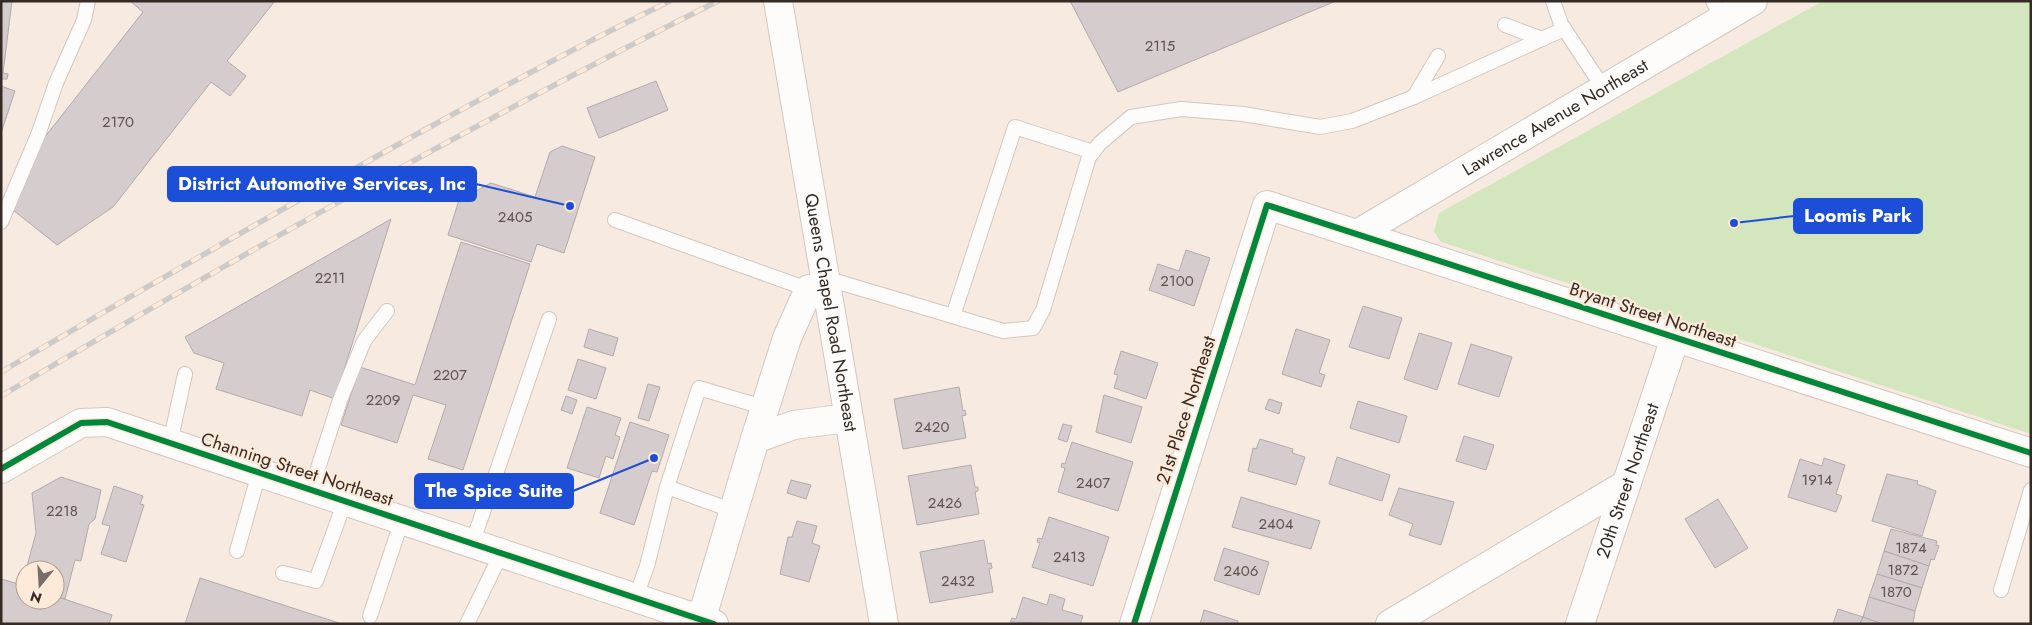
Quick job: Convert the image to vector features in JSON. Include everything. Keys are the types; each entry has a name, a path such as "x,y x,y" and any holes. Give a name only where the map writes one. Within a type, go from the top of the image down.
{"street":[{"name":"Queens Chapel Road Northeast","path":"778,1 786,45 820,288 847,418 884,624"},
{"name":"Lawrence Avenue Northeast","path":"1357,234 1604,89 1718,10 1753,1"},
{"name":"Bryant Street Northeast","path":"1267,205 2031,453"},
{"name":"21st Place Northeast","path":"1134,624 1267,205"},
{"path":"705,623 734,511 787,338 820,288"},
{"name":"20th Street Northeast","path":"1580,624 1675,338"},
{"path":"755,439 794,425 847,418"},
{"name":"Channing Street Northeast","path":"1,469 81,423 107,422 705,623"},
{"path":"1390,624 1626,485"}],"lane":[{"path":"1,222 38,135 56,83 84,20 88,1"},
{"path":"1553,1 1564,29 1604,89"},
{"path":"1505,25 1542,39"},
{"path":"615,220 820,288 953,316 1003,331 1033,328 1043,310 1089,157 1131,117 1182,109 1243,114 1320,126 1352,121 1414,97 1564,29"},
{"path":"1414,97 1438,56"},
{"path":"953,316 1015,127 1093,152"},
{"path":"310,490 340,400 364,341 388,312"},
{"path":"472,544 549,319"},
{"path":"170,443 185,374"},
{"path":"635,599 647,566 666,487 699,388 766,408"},
{"path":"237,551 259,473"},
{"path":"666,487 734,511"},
{"path":"2000,590 2031,490"},
{"path":"284,573 316,581 345,501"},
{"path":"370,616 402,520"},
{"path":"467,624 501,554"}],"green space":[{"path":"1823,1 2031,1 2031,434 1441,242 1434,232 1439,213"}],"building":[{"path":"1,1 12,1 3,73 8,74 7,79 2,79 1,84"},
{"path":"130,1 275,1 227,61 246,76 230,96 211,82 113,207 57,245 13,210 37,147 143,12"},
{"path":"1070,1 1336,1 1118,92"},
{"path":"656,81 668,110 599,138 587,108"},
{"path":"1,86 15,91 1,133"},
{"path":"562,146 595,157 564,253 537,244 531,262 448,235 459,200 491,183 535,197 550,152"},
{"path":"391,219 335,399 310,390 302,416 216,389 224,363 194,353 185,337"},
{"path":"461,242 530,264 463,470 428,459 446,405 413,395 397,443 341,425 360,367 415,385"},
{"path":"1186,250 1210,258 1194,306 1149,290 1158,264 1179,271"},
{"path":"1363,306 1402,318 1389,359 1349,347"},
{"path":"589,329 618,338 613,356 584,347"},
{"path":"1296,329 1330,340 1319,373 1325,375 1321,387 1282,374"},
{"path":"1419,333 1452,343 1437,390 1404,379"},
{"path":"1471,344 1512,357 1499,397 1458,384"},
{"path":"1121,351 1158,363 1146,399 1114,388 1118,375 1114,374"},
{"path":"578,359 606,368 596,399 568,390"},
{"path":"648,384 660,387 649,421 638,418"},
{"path":"959,387 963,411 965,410 966,415 962,416 966,438 903,449 894,399"},
{"path":"1104,395 1142,407 1131,443 1096,432"},
{"path":"566,396 577,400 572,414 561,410"},
{"path":"1269,399 1282,403 1279,414 1265,409"},
{"path":"1358,401 1407,416 1399,443 1350,428"},
{"path":"587,407 621,418 615,435 620,437 613,459 606,456 599,478 567,468"},
{"path":"630,422 669,435 657,472 652,471 634,525 600,513"},
{"path":"1063,424 1072,426 1067,442 1058,439"},
{"path":"1464,436 1494,445 1486,470 1456,461"},
{"path":"1260,439 1293,449 1292,453 1305,457 1296,485 1248,471 1253,448 1256,449"},
{"path":"1072,442 1133,462 1118,511 1058,492 1065,468 1061,467 1062,463 1065,464"},
{"path":"1337,457 1390,475 1382,501 1329,484"},
{"path":"1824,458 1845,465 1836,494 1842,496 1836,512 1788,497 1800,459 1822,466"},
{"path":"971,465 975,487 978,487 978,491 975,492 979,514 917,525 908,476"},
{"path":"1887,474 1918,481 1917,484 1936,491 1922,536 1872,521"},
{"path":"61,477 101,490 95,519 89,524 81,561 75,560 65,599 65,560 29,560 36,533 32,493"},
{"path":"791,480 811,485 806,499 787,493"},
{"path":"114,486 143,496 140,504 144,505 126,562 101,554 110,526 102,524"},
{"path":"1399,488 1454,502 1441,545 1409,535 1413,524 1389,515"},
{"path":"1241,497 1320,521 1311,549 1232,527"},
{"path":"1718,499 1748,548 1715,568 1685,519"},
{"path":"1049,517 1109,537 1093,586 1032,567 1040,543 1037,542 1038,538 1042,539"},
{"path":"797,521 817,526 812,543 820,546 809,582 780,574 788,537 792,537"},
{"path":"1891,529 1937,541 1936,545 1939,546 1934,560 1931,559 1929,566 1884,551"},
{"path":"984,540 988,564 991,563 992,568 989,569 993,592 930,603 920,552"},
{"path":"1224,548 1269,562 1259,595 1214,580"},
{"path":"1884,551 1929,566 1922,588 1877,574"},
{"path":"1877,574 1922,588 1915,611 1869,597"},
{"path":"200,578 342,624 185,624"},
{"path":"1,579 15,583 15,610 65,610 65,599 112,615 109,624 1,624"},
{"path":"1050,594 1065,599 1062,610 1083,616 1080,624 1010,622 1012,618 1016,619 1023,597 1047,605"},
{"path":"1869,597 1915,611 1913,624 1882,624 1863,617"},
{"path":"1838,609 1863,617 1860,624 1833,624"},
{"path":"1204,610 1238,621 1237,624 1200,624"},
{"path":"1863,617 1882,624 1860,624"}],"railway":[{"path":"1,372 214,248 374,158 548,63 670,1"},
{"path":"1,396 356,192 536,95 718,1"}],"cycle path":[{"path":"1134,624 1267,205 2031,453"},
{"path":"1,469 81,423 107,422 714,624"}],"place":[{"name":"District Automotive Services, Inc","path":"570,206"},
{"name":"Loomis Park","path":"1734,223"},
{"name":"The Spice Suite","path":"654,458"}]}
